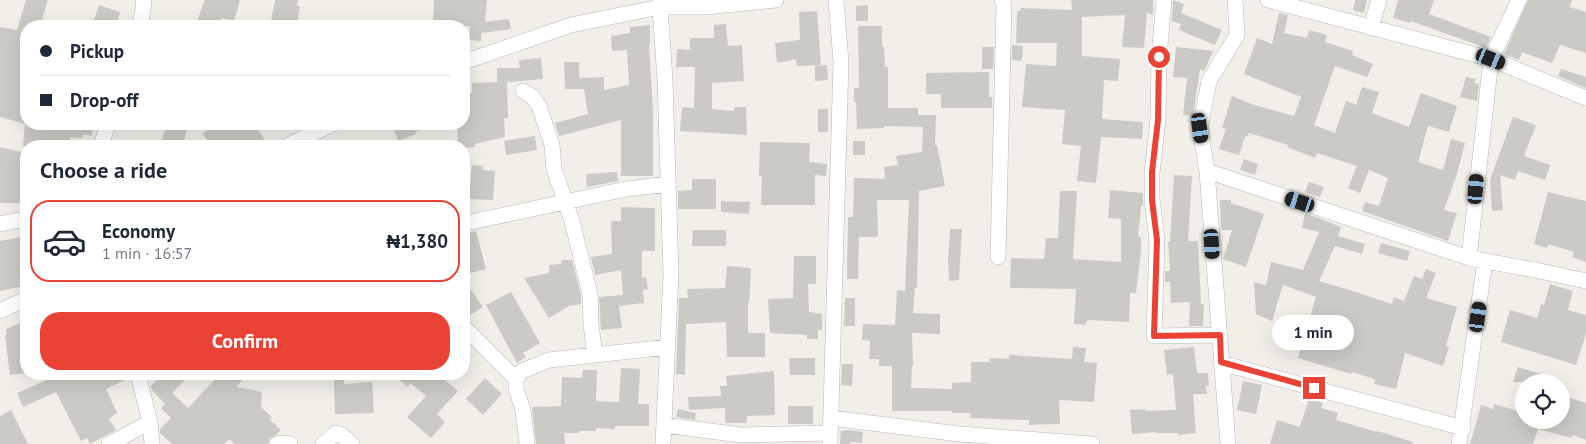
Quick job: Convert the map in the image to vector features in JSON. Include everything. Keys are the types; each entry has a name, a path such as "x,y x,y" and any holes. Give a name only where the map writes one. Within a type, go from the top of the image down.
{"street":[{"path":"141,20 143,0"},
{"path":"470,60 572,25 661,3 705,7 776,0"},
{"path":"830,432 841,62 836,0"},
{"path":"998,257 1004,4 1002,0"},
{"path":"1164,0 1159,57 1158,120 1152,172 1152,200 1157,240 1154,336 1220,335"},
{"path":"1228,444 1207,171 1200,128 1209,81 1237,35 1235,0"},
{"path":"1268,0 1491,59 1586,98"},
{"path":"1371,28 1379,0"},
{"path":"1469,258 1491,59 1519,0"},
{"path":"661,3 671,274 663,444"},
{"path":"523,91 532,96 539,106 552,145 554,169 572,221 590,294 591,325 595,355"},
{"path":"301,140 320,130"},
{"path":"1207,171 1469,258 1586,281"},
{"path":"471,222 626,189 668,184"},
{"path":"0,224 20,220"},
{"path":"1460,444 1485,261"},
{"path":"0,311 20,301"},
{"path":"470,333 516,379"},
{"path":"528,444 516,389 516,379 522,371 549,360 668,347"},
{"path":"1221,362 1463,428"},
{"path":"140,380 150,422 152,444"},
{"path":"109,444 150,422"},
{"path":"664,425 741,434 830,432 959,434 1001,441 1092,444"},
{"path":"323,444 336,433 342,435 352,444"},
{"path":"278,444 290,444"}],"building":[{"path":"26,0 48,0 42,20 20,20"},
{"path":"205,0 240,0 234,20 222,18 221,20 197,20"},
{"path":"275,0 298,0 297,6 300,6 298,20 271,20"},
{"path":"434,0 487,0 485,22 509,19 511,29 481,33 481,41 470,40 470,20 433,20"},
{"path":"1071,0 1153,0 1153,15 1147,13 1144,48 1122,47 1125,15 1082,17 1082,56 1120,59 1118,81 1104,80 1102,119 1143,122 1142,139 1101,137 1096,183 1077,181 1081,146 1062,144 1065,110 1022,107 1026,64 1056,66 1057,43 1016,43 1017,11 1020,11 1021,8 1072,10"},
{"path":"1173,0 1184,4 1181,13 1222,30 1215,45 1179,30 1181,24 1172,21"},
{"path":"1355,0 1367,0 1364,13 1353,10"},
{"path":"1398,0 1434,0 1429,14 1491,37 1486,48 1411,21 1410,23 1393,18"},
{"path":"1528,0 1572,0 1570,7 1586,12 1586,53 1560,45 1552,63 1522,52 1519,60 1504,54"},
{"path":"99,5 120,12 118,20 94,20"},
{"path":"868,5 868,21 856,21 856,6"},
{"path":"817,11 821,65 797,66 796,59 777,63 775,43 800,40 799,12"},
{"path":"1279,13 1288,15 1284,33 1307,38 1309,30 1327,35 1325,42 1353,51 1352,55 1373,64 1367,77 1335,66 1314,125 1335,133 1346,101 1356,105 1362,87 1379,92 1372,113 1409,127 1421,93 1457,106 1449,132 1428,126 1418,162 1443,170 1451,139 1465,143 1457,174 1444,210 1457,213 1448,241 1362,211 1365,202 1379,206 1388,178 1369,170 1360,193 1348,188 1357,166 1317,153 1315,158 1287,147 1288,145 1249,133 1247,137 1245,136 1239,155 1219,149 1226,129 1222,128 1232,96 1251,104 1294,116 1301,97 1244,74 1257,38 1272,44"},
{"path":"20,20 20,123 0,117 0,27 17,30"},
{"path":"726,24 728,46 742,45 744,81 712,83 712,109 734,111 734,107 746,107 747,135 680,131 682,107 694,108 695,67 676,67 677,49 690,50 690,38 714,38 714,25"},
{"path":"650,25 653,176 621,176 621,120 559,136 555,123 588,114 584,89 565,89 564,62 579,62 579,78 604,77 604,90 629,85 627,50 612,51 611,36 630,33 630,27"},
{"path":"858,26 882,26 882,47 884,47 885,67 888,67 888,108 918,108 918,115 936,115 935,145 937,145 945,186 919,191 917,288 915,288 913,313 940,314 940,334 912,333 913,366 911,388 952,389 952,383 971,382 971,362 990,362 990,358 1009,359 1009,355 1072,359 1073,347 1086,348 1084,362 1097,363 1094,402 1059,400 1060,424 1029,425 1029,420 970,418 971,413 952,413 952,411 892,411 892,366 879,366 879,359 869,359 870,341 862,340 863,324 895,325 897,290 905,291 909,200 877,200 878,237 859,237 858,279 847,279 848,217 853,217 854,178 885,179 884,167 898,165 896,156 922,152 923,127 884,126 884,128 857,129 854,88 859,88"},
{"path":"1012,45 1023,46 1022,61 1012,60"},
{"path":"982,47 994,47 993,69 982,69"},
{"path":"1176,47 1213,51 1204,71 1200,69 1193,116 1183,115 1187,78 1173,77"},
{"path":"541,58 543,79 507,82 508,118 504,118 505,137 475,144 475,147 470,147 470,140 458,140 457,130 470,130 470,93 472,93 472,83 497,82 497,68 520,68 519,60"},
{"path":"827,65 828,80 815,81 815,66"},
{"path":"1561,69 1586,77 1586,88 1558,76"},
{"path":"989,72 989,97 992,97 992,108 941,108 941,94 926,94 926,73"},
{"path":"1466,77 1476,79 1474,83 1479,84 1477,101 1460,97"},
{"path":"818,109 828,109 828,132 818,132"},
{"path":"1513,117 1536,125 1524,156 1550,165 1545,180 1518,171 1515,180 1500,175 1503,210 1492,211 1490,180"},
{"path":"24,130 93,130 92,136 83,134 83,138 70,137 70,140 24,140"},
{"path":"165,130 187,130 184,140 162,140"},
{"path":"208,130 258,130 265,140 207,140 202,134"},
{"path":"394,130 421,130 415,132 416,134 398,140"},
{"path":"535,136 537,150 506,155 504,141"},
{"path":"853,141 865,141 865,155 853,155"},
{"path":"760,142 810,143 809,162 827,164 826,176 815,175 815,205 761,205 762,176 759,176"},
{"path":"0,147 20,152 20,203 0,203"},
{"path":"1244,159 1258,164 1255,175 1240,170"},
{"path":"472,165 483,166 482,170 495,171 493,200 470,199"},
{"path":"617,172 618,181 587,187 586,174"},
{"path":"1174,175 1192,176 1188,241 1198,241 1201,304 1204,304 1203,326 1189,326 1190,302 1171,303 1170,282 1165,282 1165,271 1170,271 1168,242 1170,242"},
{"path":"692,179 716,179 716,209 678,209 678,191 692,190"},
{"path":"1309,182 1324,187 1320,197 1305,192"},
{"path":"1110,190 1143,193 1138,237 1141,237 1141,251 1136,293 1130,293 1129,322 1087,320 1086,325 1074,324 1076,289 1010,288 1011,258 1044,259 1046,238 1058,238 1060,191 1077,191 1073,259 1121,262 1121,219 1108,218"},
{"path":"1548,192 1586,201 1586,262 1572,257 1574,252 1548,244 1547,248 1534,244"},
{"path":"1220,200 1231,200 1231,203 1264,214 1246,267 1223,259 1232,230 1221,230"},
{"path":"721,201 750,202 749,214 721,212"},
{"path":"621,207 655,208 655,251 642,251 642,278 646,277 648,289 643,290 644,303 619,306 622,328 601,330 599,297 623,295 621,270 595,275 591,257 612,254 611,221 621,221"},
{"path":"1305,214 1341,227 1338,236 1365,244 1362,254 1335,246 1319,281 1392,304 1394,297 1404,301 1414,276 1422,279 1426,269 1436,273 1426,298 1457,307 1446,346 1449,347 1443,366 1405,353 1396,389 1374,384 1375,379 1298,358 1316,297 1283,285 1272,321 1256,314 1254,282 1266,285 1271,262 1303,270 1319,232 1302,228"},
{"path":"950,229 962,229 959,280 949,281 948,260"},
{"path":"693,230 726,230 726,246 692,246"},
{"path":"476,231 486,269 470,273 470,232"},
{"path":"20,237 20,287 0,291 0,241"},
{"path":"1381,243 1410,251 1407,261 1378,253"},
{"path":"794,256 816,256 816,284 808,284 809,312 822,314 822,330 818,330 818,339 807,339 807,335 770,333 768,299 793,298"},
{"path":"562,260 572,260 581,295 581,304 569,306 549,318 524,278 549,273 549,265 561,264"},
{"path":"727,266 751,268 748,333 765,333 765,357 727,357 726,322 686,324 685,375 676,374 679,298 688,298 687,289 725,288"},
{"path":"1550,284 1573,291 1568,310 1586,315 1586,334 1576,365 1501,342 1510,310 1537,318 1541,304 1544,305"},
{"path":"470,289 483,307 470,315"},
{"path":"511,292 540,343 523,353 526,357 517,363 486,305"},
{"path":"845,298 855,298 855,326 844,326"},
{"path":"20,323 20,374 10,375 5,335 7,334 6,329"},
{"path":"1194,347 1197,373 1208,373 1209,386 1206,386 1207,394 1193,394 1196,433 1178,435 1178,433 1156,432 1132,434 1130,410 1176,410 1173,374 1167,375 1164,350"},
{"path":"789,358 815,358 815,375 790,375"},
{"path":"842,364 853,364 852,386 841,385"},
{"path":"1518,367 1541,374 1516,374"},
{"path":"621,368 640,369 638,404 649,404 649,426 615,426 615,429 596,428 596,431 564,433 565,444 536,444 532,407 561,406 562,377 582,378 583,370 597,370 596,401 619,402"},
{"path":"774,371 775,415 747,416 747,423 725,423 725,408 689,410 688,397 721,396 720,386 727,386 726,376"},
{"path":"485,378 502,394 483,415 466,399"},
{"path":"47,380 125,380 106,389 117,413 109,419 116,430 90,444 87,438 81,441 56,392 23,407 17,393"},
{"path":"157,380 185,380 172,393 188,408 214,380 242,380 236,387 262,392 261,407 272,417 270,420 281,430 270,438 268,444 235,444 229,439 224,444 172,444 160,433 160,429 171,418 161,408 165,404 152,390 151,386"},
{"path":"334,380 344,380 344,384 372,382 374,413 335,414"},
{"path":"399,380 445,380 458,391 437,414 445,422 431,438 407,417 426,396 410,383 408,387"},
{"path":"1243,381 1262,385 1256,414 1237,410"},
{"path":"1570,398 1586,403 1586,440 1573,435 1572,438 1538,429 1570,429"},
{"path":"1309,399 1323,403 1321,408 1338,413 1336,420 1413,442 1412,444 1270,444 1277,420 1300,427"},
{"path":"1494,404 1515,410 1515,429 1538,429 1533,444 1470,444 1481,405 1493,409"},
{"path":"788,406 813,406 813,424 788,424"},
{"path":"678,409 696,413 695,420 676,417"},
{"path":"11,410 28,444 0,444 0,416"},
{"path":"841,431 863,432 862,443 840,444"}],"route":[{"path":"1159,57 1158,120 1152,172 1152,200 1157,240 1154,336 1220,335 1221,362 1314,388"}]}
